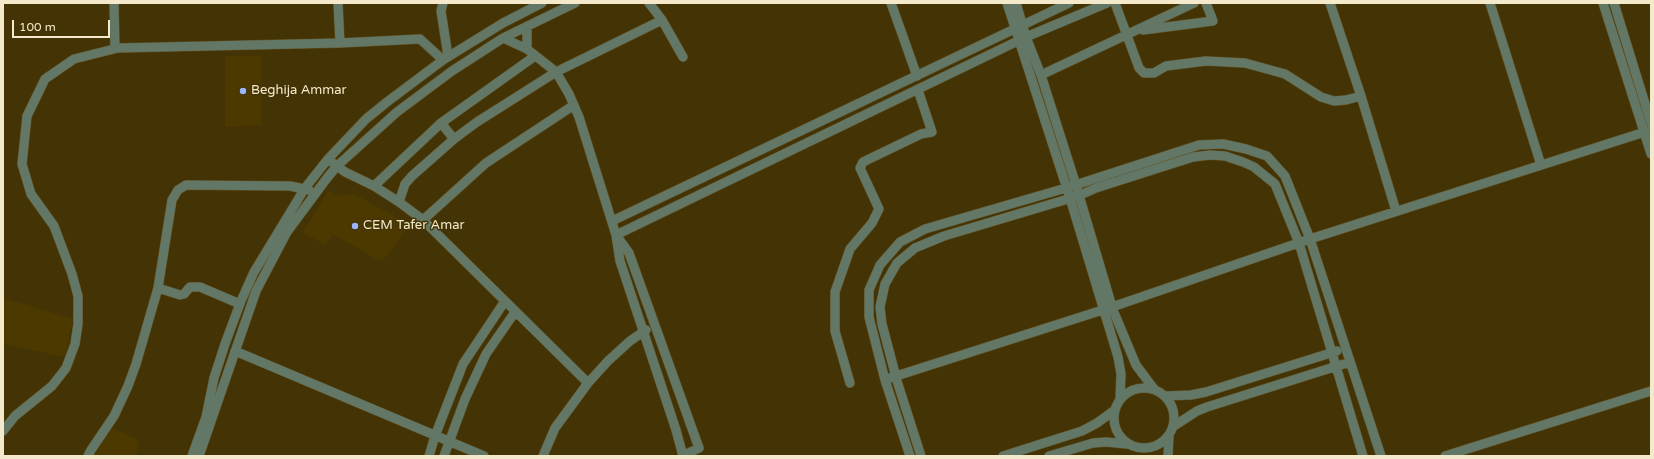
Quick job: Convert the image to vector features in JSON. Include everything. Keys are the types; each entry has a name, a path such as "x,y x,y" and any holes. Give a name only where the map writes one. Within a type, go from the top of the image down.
{"street":[{"path":"114,3 115,48"},
{"path":"338,3 340,42"},
{"path":"443,3 441,10 445,58"},
{"path":"192,456 206,417 214,378 240,304 254,272 305,188 328,159 366,120 445,58 503,23 542,3"},
{"path":"199,456 256,291 287,232 337,166 397,112 452,71 503,38 575,3"},
{"path":"649,3 662,20 683,57"},
{"path":"891,3 917,76"},
{"path":"1007,3 1019,28"},
{"path":"1016,3 1019,28 1066,188 1074,197 1108,309 1120,365 1120,400"},
{"path":"612,222 1069,3"},
{"path":"616,235 1022,39 1107,3"},
{"path":"1116,3 1131,32 1139,68 1144,73 1154,73 1166,66 1206,61 1245,63 1286,74 1321,97 1334,101 1361,96"},
{"path":"1041,75 1194,3"},
{"path":"1131,32 1213,21 1206,3"},
{"path":"1330,3 1361,96 1396,211"},
{"path":"1490,3 1541,165"},
{"path":"1603,3 1648,131 1651,154"},
{"path":"1614,3 1651,124"},
{"path":"399,202 405,184 408,180 454,139 477,122 556,72 662,20"},
{"path":"527,26 527,49"},
{"path":"3,431 15,416 52,386 66,368 75,344 78,324 78,296 72,274 54,226 31,194 22,164 27,116 45,79 74,59 115,48 340,42 420,38 445,58"},
{"path":"503,38 527,49 556,72 563,82 574,105 616,235 620,262 676,430 682,456 699,448 628,253 616,235"},
{"path":"1022,39 1041,75 1076,185 1074,197"},
{"path":"374,186 441,123 535,56"},
{"path":"850,383 835,331 835,292 850,249 872,223 879,209 860,168 863,162 921,134 932,132 918,90"},
{"path":"423,220 486,163 574,105"},
{"path":"441,123 454,139"},
{"path":"885,380 1108,309 1310,239 1648,131"},
{"path":"910,456 885,380 869,317 869,290 880,265 900,242 925,229 1076,185 1199,145 1223,144 1246,149 1267,156 1285,176 1310,239 1381,456"},
{"path":"921,456 895,376 882,324 880,307 885,284 897,263 915,248 944,236 1074,197 1096,188 1193,157 1210,156 1225,156 1243,162 1254,167 1275,184 1299,243 1363,456"},
{"path":"328,159 337,166 374,186 399,202 423,220 588,383"},
{"path":"88,456 114,416 128,386 139,356 158,288 172,200 178,190 186,185 290,186 305,188 316,194"},
{"path":"158,288 180,295 184,294 190,287 200,287 240,304"},
{"path":"429,456 435,436 464,364 505,301"},
{"path":"1049,456 1093,443 1106,442 1130,445 1141,449 1153,447 1164,442 1174,426 1174,413 1172,407 1165,396 1154,389 1136,365 1108,309"},
{"path":"444,456 465,399 486,354 515,312"},
{"path":"543,456 555,428 588,383 608,361 643,332 654,326"},
{"path":"1165,396 1191,395 1206,392 1345,347"},
{"path":"235,351 484,456"},
{"path":"1174,426 1202,409 1350,362"},
{"path":"1003,456 1082,431 1097,423 1114,410 1120,400 1127,393 1135,389 1154,389"},
{"path":"1445,456 1469,452 1651,391"},
{"path":"1114,410 1114,426 1121,439 1142,456"},
{"path":"1168,456 1169,436"}],"shaded area":[{"name":"Beghija Ammar","path":"225,56 261,56 262,125 225,127"},
{"name":"CEM Tafer Amar","path":"328,191 341,196 353,193 404,222 405,231 382,262 333,234 326,246 303,232"},
{"path":"3,298 73,319 65,357 3,344"},
{"path":"108,426 139,440 136,456 94,456"}],"place":[{"name":"Beghija Ammar","path":"243,91"},
{"name":"CEM Tafer Amar","path":"355,226"}]}
